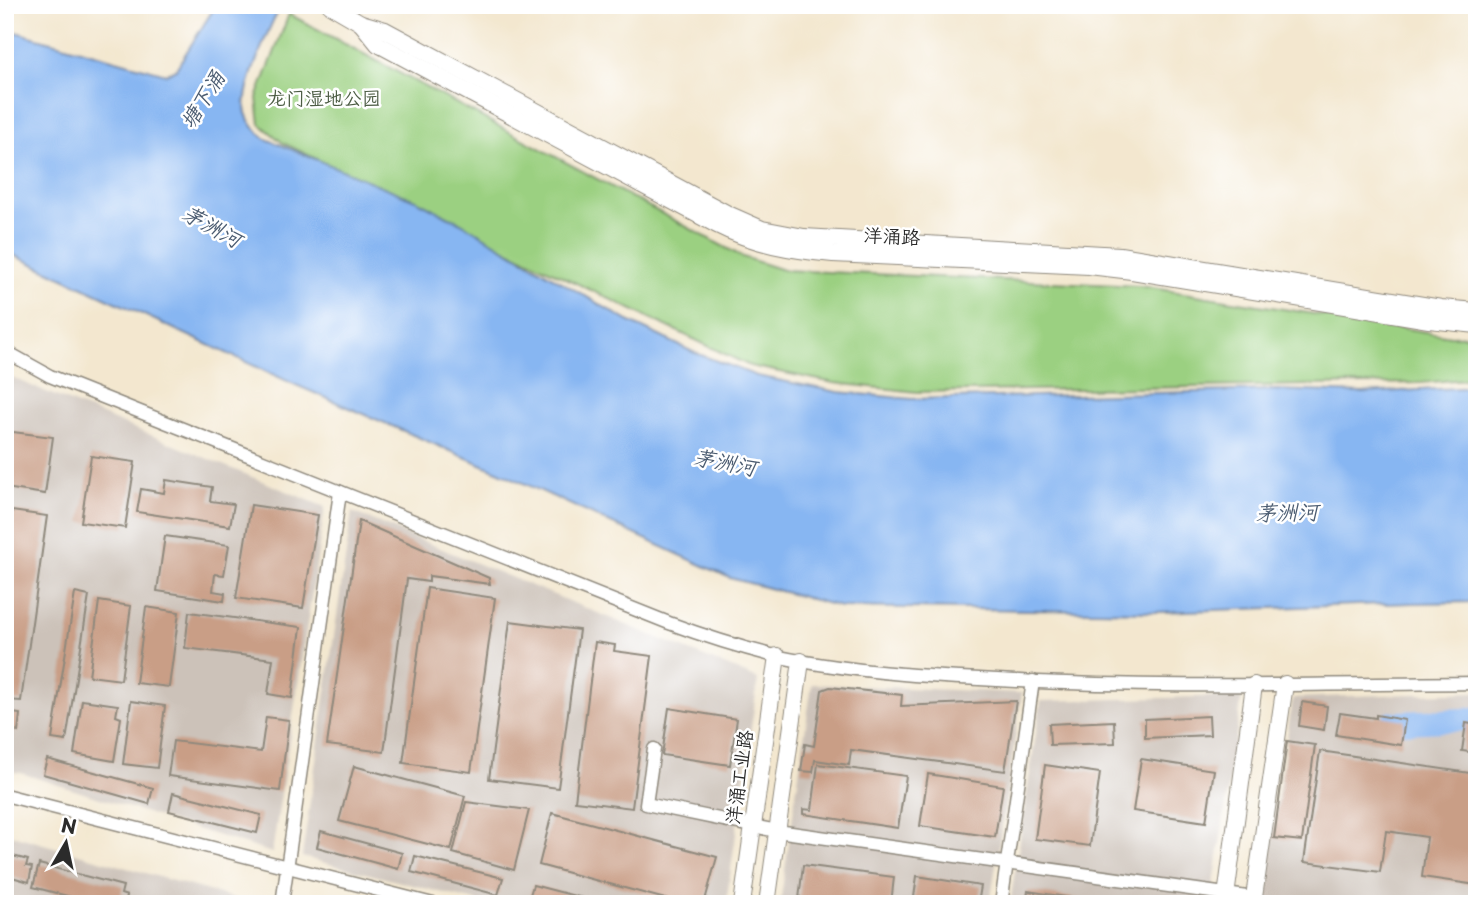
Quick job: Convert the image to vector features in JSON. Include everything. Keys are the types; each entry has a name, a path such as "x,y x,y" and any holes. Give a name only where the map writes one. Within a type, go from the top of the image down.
{"street":[{"name":"洋涌路","path":"330,5 360,23 385,30 728,214 762,229 821,239 1120,255 1477,312"},
{"name":"洋涌路","path":"360,23 378,44 729,231 756,242 791,250 833,254 1089,266 1429,320 1477,325"},
{"path":"5,351 50,376 669,623 777,656 912,673 1149,686 1477,682"},
{"path":"282,904 340,492"},
{"name":"洋涌工业路","path":"742,904 777,656"},
{"path":"767,904 801,661"},
{"path":"1001,904 1033,681"},
{"path":"654,749 646,804 777,831 1253,901 1285,684"},
{"path":"1226,899 1254,685"},
{"path":"5,795 433,904"}],"shaded area":[{"path":"5,375 325,507 272,853 21,773 5,771"},
{"path":"352,512 758,679 726,904 487,904 302,857"},
{"path":"812,684 1022,693 990,904 780,904"},
{"path":"1477,692 1477,904 1261,904 1293,698"},
{"path":"1242,696 1211,904 1010,904 1041,701"},
{"path":"5,833 254,904 5,904"}],"green space":[{"name":"龙门湿地公园","path":"289,14 743,257 783,270 1140,286 1451,336 1477,335 1477,378 1420,383 917,392 834,383 750,366 283,143 260,124 257,98"}],"water":[{"path":"216,5 280,5 251,75 245,103 249,121 266,139 418,201 461,223 628,321 693,352 757,376 838,392 912,399 1276,390 1362,393 1477,387 1477,602 1158,612 841,607 730,578 502,473 296,385 5,251 5,29 166,74 176,69"}],"building":[{"path":"5,431 53,437 45,494 5,488"},
{"path":"91,456 135,462 125,528 81,522"},
{"path":"166,480 212,487 210,501 234,504 230,526 137,512 141,489 164,493"},
{"path":"251,505 318,515 303,608 236,598"},
{"path":"5,510 47,516 21,701 8,700 7,708"},
{"path":"359,521 489,578 490,584 429,576 429,582 407,579 384,752 327,745"},
{"path":"165,536 229,545 224,575 215,574 213,591 225,593 224,601 157,591"},
{"path":"427,588 495,598 471,772 403,763"},
{"path":"75,593 89,596 66,741 52,739"},
{"path":"99,601 131,606 121,680 89,676"},
{"path":"146,607 179,612 169,687 136,683"},
{"path":"189,612 301,627 292,698 268,694 273,659 185,648"},
{"path":"510,621 579,630 558,788 489,779"},
{"path":"595,642 615,645 614,651 652,656 632,808 575,801"},
{"path":"830,687 902,695 901,706 1016,701 1005,771 851,750 849,765 815,760 813,772 801,771 805,744 814,746 822,690"},
{"path":"82,700 118,705 116,716 121,718 114,761 74,754"},
{"path":"131,701 165,706 157,768 123,764"},
{"path":"1302,702 1327,706 1324,730 1299,726"},
{"path":"669,708 737,719 730,765 662,755"},
{"path":"5,712 20,714 18,732 5,728"},
{"path":"1340,713 1405,720 1401,745 1336,735"},
{"path":"1209,716 1210,735 1145,738 1145,719"},
{"path":"266,717 289,720 280,791 168,776 173,741 261,752"},
{"path":"1114,721 1115,743 1050,745 1049,724"},
{"path":"1466,723 1477,725 1477,753 1462,751"},
{"path":"1287,741 1315,745 1302,841 1274,838"},
{"path":"1320,751 1477,774 1477,885 1422,877 1427,837 1386,831 1380,872 1304,862"},
{"path":"47,759 153,788 149,804 43,774"},
{"path":"1141,759 1214,770 1206,822 1133,811"},
{"path":"818,764 906,776 898,828 803,814 803,809 812,810"},
{"path":"1045,765 1100,773 1090,846 1035,839"},
{"path":"354,766 465,796 451,850 339,821"},
{"path":"928,774 1003,786 995,837 920,826"},
{"path":"173,793 261,815 257,833 169,811"},
{"path":"466,802 529,810 514,870 453,853"},
{"path":"552,813 717,857 704,904 684,904 539,865"},
{"path":"321,831 402,853 398,869 317,847"},
{"path":"5,854 28,860 26,866 32,867 29,882 12,877 10,883 5,881"},
{"path":"415,856 503,878 498,895 411,872"},
{"path":"39,864 123,886 121,894 127,896 125,904 98,904 33,887"},
{"path":"803,865 894,877 891,904 834,904 799,899"},
{"path":"917,876 981,886 978,904 913,904"},
{"path":"533,885 602,903 602,904 528,902"},
{"path":"1028,891 1079,899 1078,904 1026,904"}],"waterway":[{"path":"1392,723 1477,719"}],"water label":[{"name":"塘下涌","path":"203,100"},
{"name":"茅洲河","path":"212,227"},
{"name":"茅洲河","path":"725,463"},
{"name":"茅洲河","path":"1287,513"}]}
